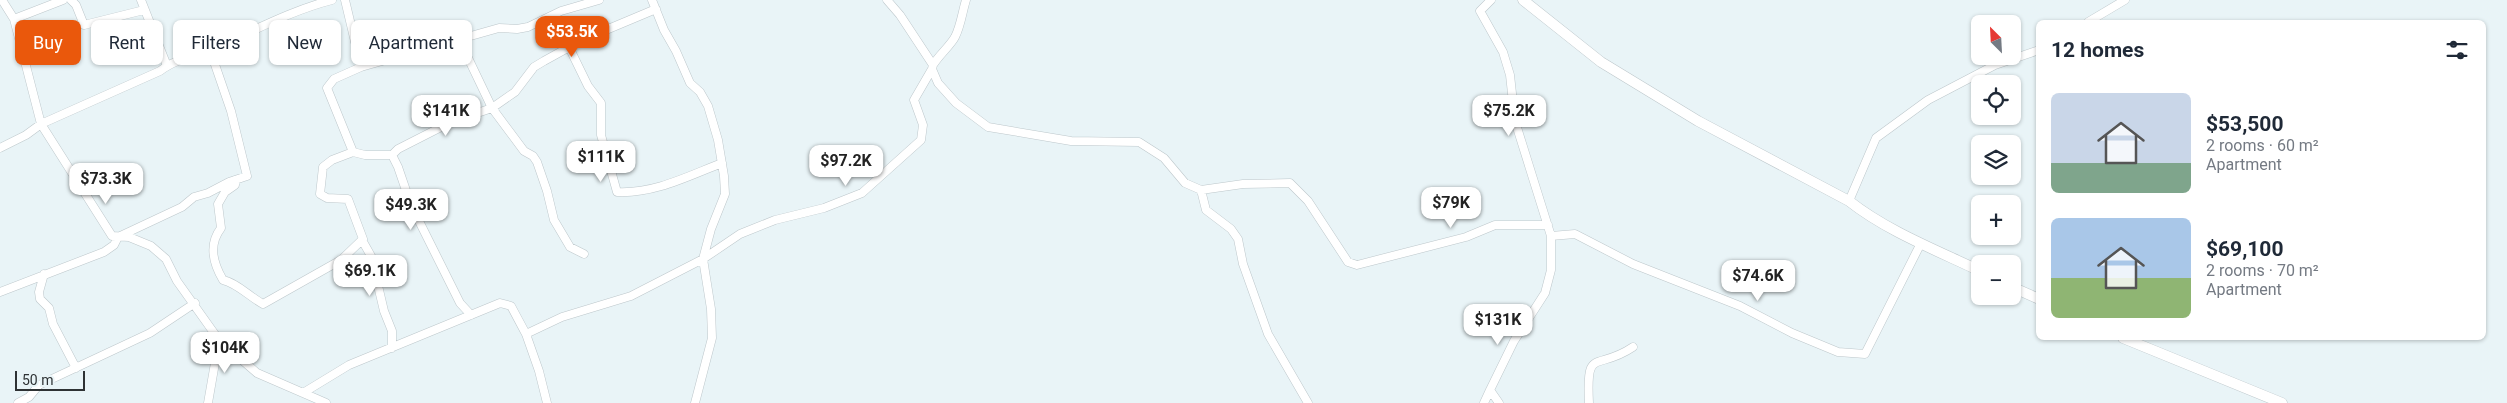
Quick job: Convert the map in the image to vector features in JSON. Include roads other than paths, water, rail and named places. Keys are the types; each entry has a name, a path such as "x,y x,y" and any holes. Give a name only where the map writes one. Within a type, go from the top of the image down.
{"street":[{"path":"2,0 14,19 41,124 112,236 130,237 151,246 166,260 177,281 195,303 219,340 257,373 326,403"},
{"path":"14,19 64,0"},
{"path":"71,0 76,4 84,25 144,10"},
{"path":"141,0 167,66"},
{"path":"259,26 307,3 332,0"},
{"path":"345,0 360,67"},
{"path":"472,35 499,28 517,29 528,27 561,11 599,0"},
{"path":"652,0 690,83 700,92 708,106 722,163 726,194 711,229 703,259 711,309 712,338 695,403"},
{"path":"887,0 900,15 932,67 938,84 956,103 988,127 1071,141 1138,142 1164,158 1185,183 1201,190 1259,183 1290,183 1308,201 1326,225 1348,262 1357,265 1466,237 1494,226 1548,225"},
{"path":"526,334 562,317 632,296 703,259 740,234 775,220 824,208 862,193 877,177 921,140 923,125 914,100 941,52 953,40 961,23 966,0"},
{"path":"1484,403 1514,340 1545,293 1551,270 1548,225 1515,121 1510,75 1503,52 1480,11 1491,0"},
{"path":"1523,0 1609,67 1698,121 1848,201 1921,243 1971,267"},
{"path":"2091,20 2125,0"},
{"path":"392,348 392,331 384,310 371,256 362,240 348,199 327,198 320,194 323,167 353,152 365,155 392,155 398,149 451,122 492,108 515,92 534,67 569,47 656,9"},
{"path":"569,47 578,67 601,103 601,135 617,192 656,188 722,163"},
{"path":"1848,201 1876,138 1928,100 1995,65 2036,51"},
{"path":"0,148 26,135 41,124 173,64"},
{"path":"0,292 104,252 114,245 118,237 182,207 194,197 247,176 231,111 215,65"},
{"path":"353,152 327,88 334,79 367,65"},
{"path":"471,65 492,108 524,151 533,156 537,162 554,220 570,247 584,254"},
{"path":"392,155 411,205 460,303 470,315"},
{"path":"235,180 235,185 225,192 218,204 221,228 214,237 212,247 214,262 223,280 232,282 249,296 263,304 341,260 362,240"},
{"path":"1201,190 1206,210 1232,229 1238,239 1243,264 1268,334 1308,403"},
{"path":"1550,236 1575,234 1633,264 1740,306 1792,333 1838,352 1864,354 1921,243"},
{"path":"44,274 39,292 40,300 49,308 53,324 76,368"},
{"path":"2021,291 2036,298"},
{"path":"18,403 28,397 39,385 150,333 195,303"},
{"path":"303,393 349,365 500,303 511,306 526,334 539,370 547,403"},
{"path":"208,403 219,340"},
{"path":"2127,340 2282,403"},
{"path":"1589,403 1588,374 1591,366 1599,361 1622,355 1633,348"},
{"path":"1490,390 1499,403"}]}
